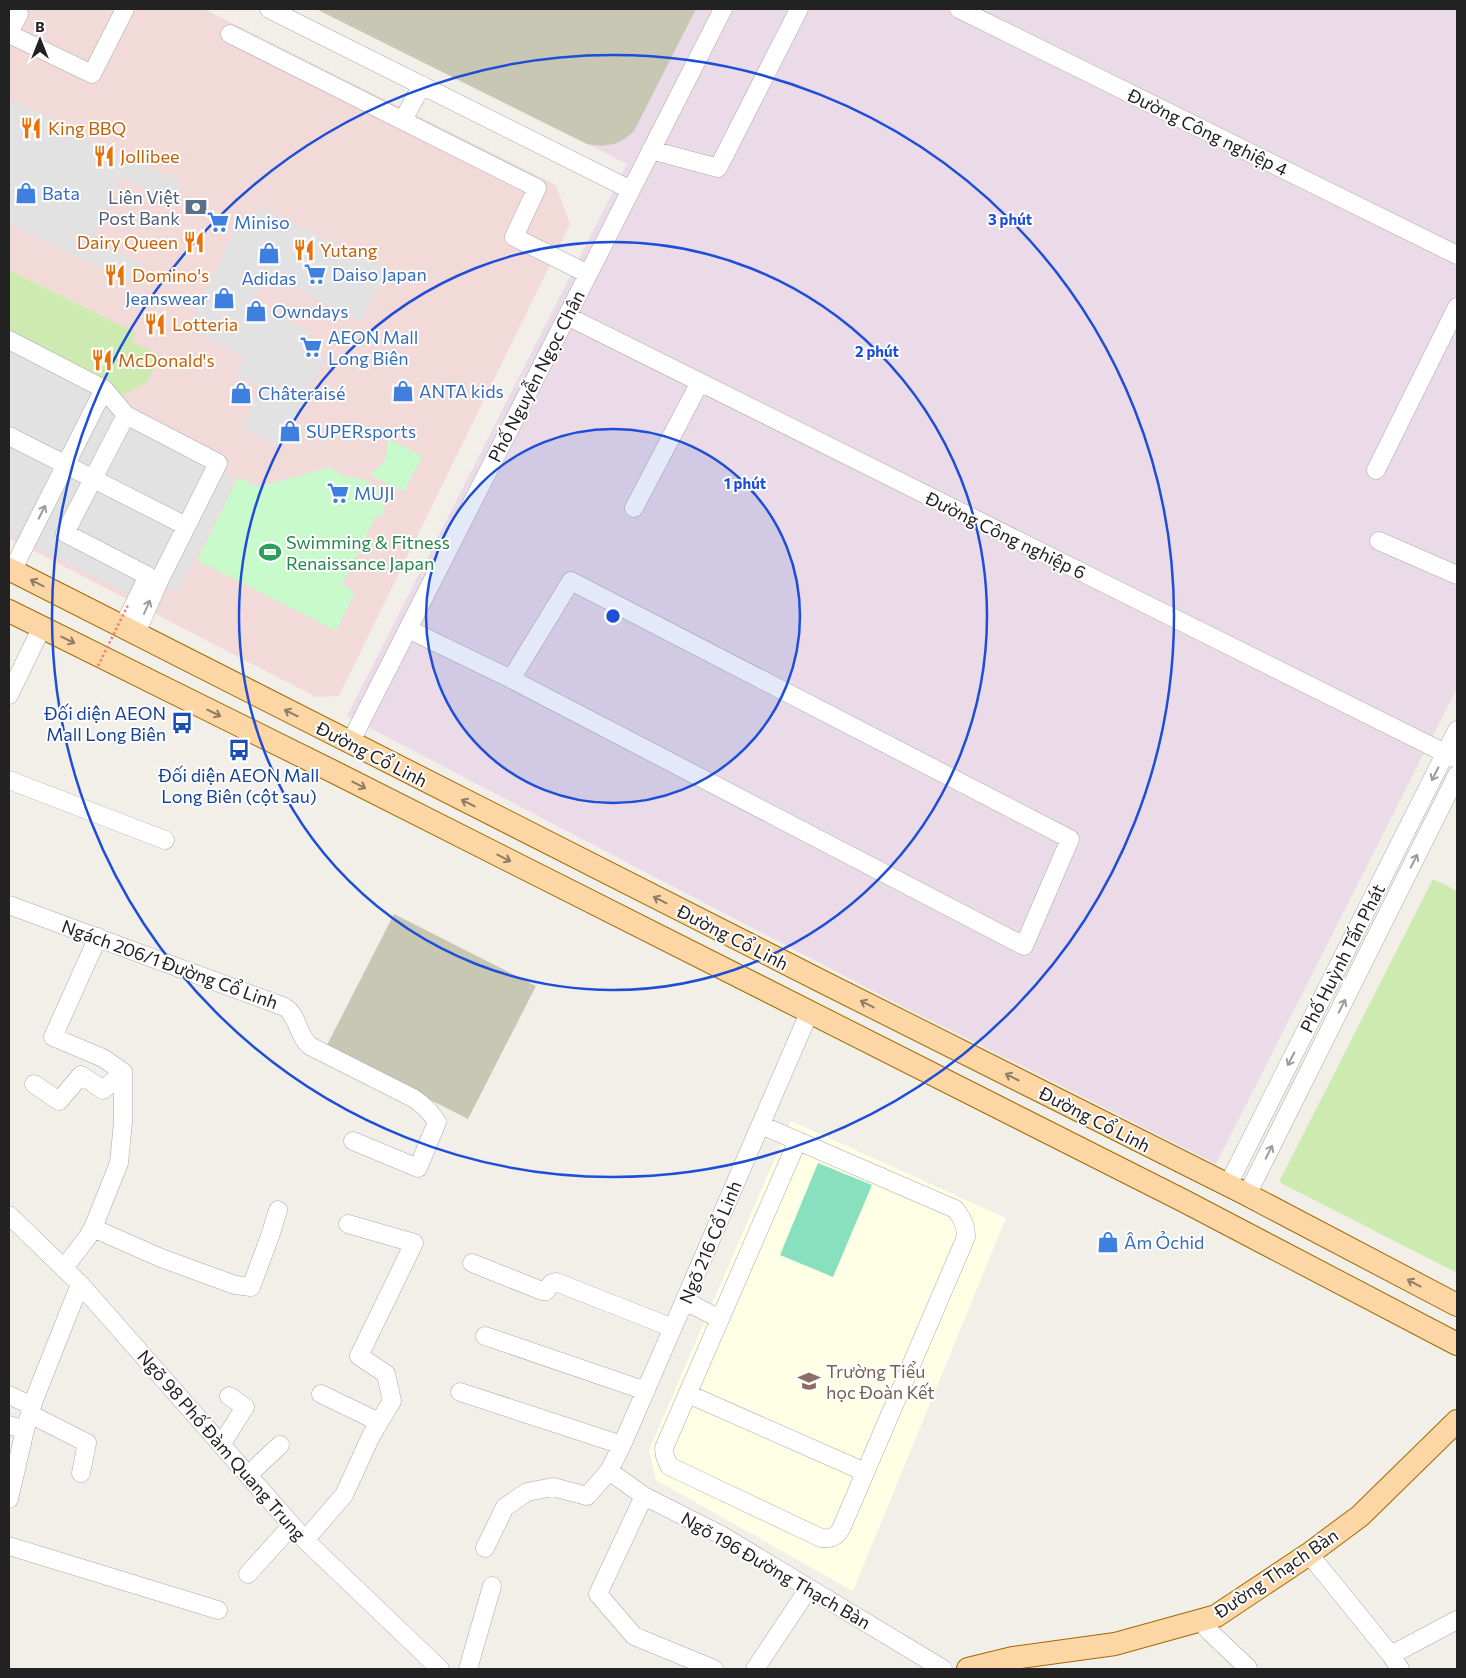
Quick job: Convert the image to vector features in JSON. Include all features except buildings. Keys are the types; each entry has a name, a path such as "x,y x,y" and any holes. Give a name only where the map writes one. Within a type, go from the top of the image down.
{"main road":[{"name":"Đường Cổ Linh","path":"10,570 129,622 350,743 1248,1195 1457,1305"},
{"name":"Đường Cổ Linh","path":"9,612 334,772 1191,1204 1457,1344"},
{"name":"Đường Thạch Bàn","path":"977,1668 1013,1658 1115,1644 1216,1616 1309,1554 1360,1516 1457,1421"}],"street":[{"path":"9,9 18,14 9,33 92,74 126,9"},
{"path":"269,9 631,190"},
{"name":"Phố Nguyễn Ngọc Chân","path":"350,743 723,9"},
{"path":"651,150 718,168 799,9"},
{"name":"Đường Công nghiệp 4","path":"958,9 1457,255"},
{"path":"230,34 537,188 514,237 588,274"},
{"path":"403,120 422,85"},
{"path":"1376,470 1457,307"},
{"name":"Đường Công nghiệp 6","path":"567,316 1451,756"},
{"path":"9,340 104,389 126,415 218,462 159,581 129,622"},
{"path":"634,508 700,382"},
{"path":"10,570 104,389"},
{"path":"126,415 65,533 148,576 129,622"},
{"path":"9,436 186,526"},
{"path":"1379,542 1457,575"},
{"path":"408,629 511,679 1024,946 1070,839 571,581 511,679"},
{"path":"9,695 15,668 42,627"},
{"name":"Phố Huỳnh Tấn Phát","path":"1228,1185 1451,756 1457,730"},
{"name":"Phố Huỳnh Tấn Phát","path":"1248,1195 1457,775"},
{"path":"9,780 165,840"},
{"name":"Ngách 206/1 Đường Cổ Linh","path":"9,905 285,1007 295,1018 304,1040 310,1046 413,1098 423,1104 432,1113 437,1122 418,1168 353,1141"},
{"path":"98,937 53,1037 103,1058 123,1072"},
{"name":"Ngõ 216 Cổ Linh","path":"485,1548 505,1507 527,1492 553,1487 587,1496 609,1471 685,1301 809,1013"},
{"path":"34,1084 59,1101 81,1075 103,1090 123,1072"},
{"path":"64,1268 93,1228 119,1163 123,1122 123,1072"},
{"path":"761,1125 955,1209 963,1219 966,1228 966,1236 865,1472 836,1536 829,1539 821,1538 669,1466 664,1448 797,1142"},
{"path":"93,1228 161,1258 235,1285 251,1287 278,1210"},
{"name":"Ngõ 98 Phố Đàm Quang Trung","path":"9,1215 80,1284 306,1540 440,1669"},
{"path":"306,1540 344,1495 371,1436 392,1401 386,1374 359,1356 414,1243 348,1224"},
{"path":"472,1263 542,1291 546,1291 552,1283 556,1282 673,1328"},
{"path":"9,1498 24,1419 80,1284"},
{"path":"685,1301 720,1319"},
{"path":"485,1336 646,1390"},
{"path":"460,1392 622,1445"},
{"path":"320,1394 379,1422"},
{"path":"688,1394 865,1472"},
{"path":"9,1395 24,1419 87,1443 81,1472"},
{"path":"221,1445 245,1406 229,1396"},
{"path":"248,1475 280,1445"},
{"name":"Ngõ 196 Đường Thạch Bàn","path":"609,1471 644,1496 721,1535 943,1669"},
{"path":"644,1496 598,1594 634,1636 714,1669"},
{"path":"248,1574 292,1525"},
{"path":"9,1546 218,1610"},
{"path":"1309,1554 1395,1662 1457,1620"},
{"path":"468,1669 492,1586"},
{"path":"755,1669 809,1588"},
{"path":"1200,1620 1247,1669"}],"path":[{"path":"98,666 129,622"}],"shaded area":[{"path":"9,9 204,9 556,185 570,224 339,696 316,697 9,538"},
{"path":"316,9 696,9 634,131 625,139 614,144 601,146 587,144"},
{"path":"317,9 1457,9 1457,688 1216,1164 902,1006 347,716 627,164"},
{"path":"9,99 182,183 173,202 122,177 91,239 145,266 136,285 9,224"},
{"path":"259,206 386,269 361,321 265,273 251,302 309,331 302,347 325,358 280,447 242,428 261,387 236,375 245,357 188,329 241,216 252,220"},
{"path":"9,336 123,395 131,409 224,456 217,470 235,479 178,592 167,586 150,585 135,597 9,533"},
{"path":"394,914 536,986 468,1119 326,1047"},
{"name":"Trường Tiểu học Đoàn Kết","path":"791,1121 1006,1218 853,1591 656,1480 649,1450"}],"green space":[{"path":"9,270 136,333 132,342 159,355 148,382 123,395 9,336"},
{"path":"387,439 422,456 404,492 370,475 379,468 384,460 387,451"},
{"path":"330,467 349,478 357,477 381,489 375,500 386,505 381,517 376,515 342,585 355,592 336,631 197,560 238,477 258,487"},
{"path":"1433,879 1457,891 1457,1273 1279,1182"},
{"path":"818,1163 872,1185 833,1277 780,1255"}],"place":[{"name":"King BBQ","path":"31,128"},
{"name":"Jollibee","path":"104,156"},
{"name":"Bata","path":"26,193"},
{"name":"Liên Việt Post Bank","path":"196,207"},
{"name":"Miniso","path":"218,222"},
{"name":"Dairy Queen","path":"194,242"},
{"name":"Yutang","path":"304,250"},
{"name":"Adidas","path":"269,253"},
{"name":"Daiso Japan","path":"315,274"},
{"name":"Domino's","path":"115,275"},
{"name":"Jeanswear","path":"224,298"},
{"name":"Owndays","path":"256,311"},
{"name":"Lotteria","path":"155,324"},
{"name":"AEON Mall Long Biên","path":"311,347"},
{"name":"McDonald's","path":"102,360"},
{"name":"ANTA kids","path":"403,391"},
{"name":"Châteraisé","path":"241,393"},
{"name":"SUPERsports","path":"290,431"},
{"name":"MUJI","path":"338,493"},
{"name":"Swimming & Fitness Renaissance Japan","path":"270,552"},
{"name":"Đối diện AEON Mall Long Biên","path":"182,723"},
{"name":"Đối diện AEON Mall Long Biên (cột sau)","path":"239,750"},
{"name":"Âm Ỏchid","path":"1108,1242"},
{"name":"Trường Tiểu học Đoàn Kết","path":"809,1381"}]}
